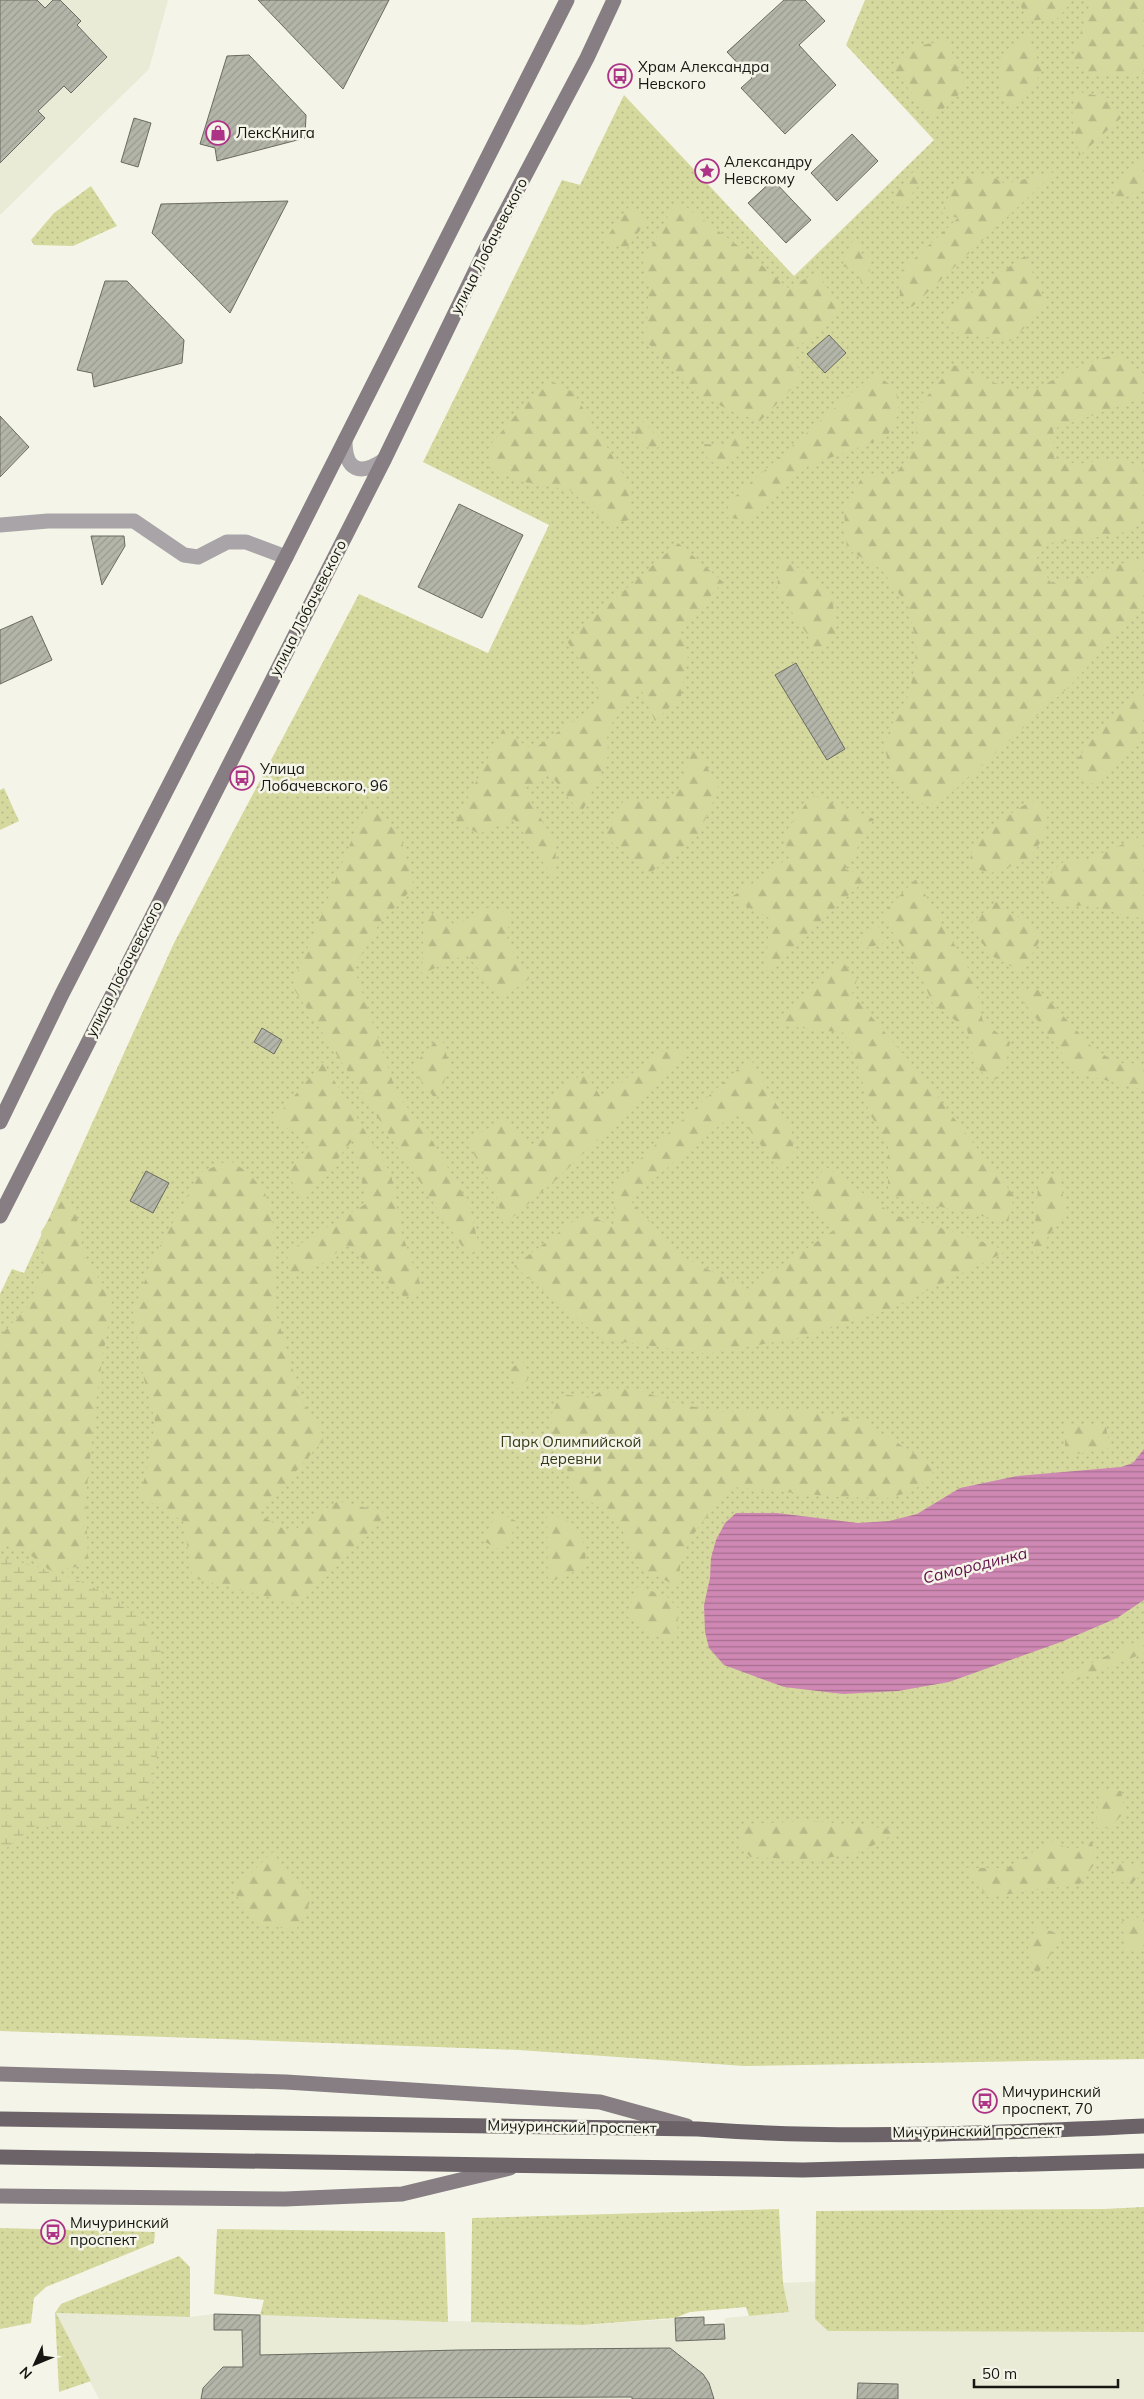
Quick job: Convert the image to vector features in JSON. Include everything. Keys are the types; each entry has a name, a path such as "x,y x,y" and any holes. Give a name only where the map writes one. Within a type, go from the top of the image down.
{"main road":[{"path":"0,1122 62,994 286,557 567,0"},
{"name":"улица Лобачевского","path":"0,1216 384,460 486,249 587,58 612,2"},
{"path":"0,2074 286,2082 600,2102 698,2129"},
{"name":"Мичуринский проспект","path":"0,2119 698,2129 778,2135 1043,2130 1144,2126"},
{"path":"0,2158 803,2170 1144,2162"},
{"path":"0,2196 285,2198 402,2194 523,2165"}],"street":[{"path":"345,440 345,452 348,461 355,468 364,470 384,460"},
{"path":"0,525 48,521 134,521 184,555 198,557 227,542 246,542 286,557"}],"shaded area":[{"path":"0,0 168,0 149,69 0,215"},
{"path":"1144,2267 1144,2399 99,2399 55,2313 190,2317 214,2314 260,2315 582,2325 704,2317 704,2325 724,2324 725,2318 789,2312 783,2283"}],"green space":[{"name":"Парк Олимпийской деревни","path":"865,0 1144,0 1144,2059 744,2066 519,2050 0,2031 0,1294 12,1269 24,1273 174,943 359,594 488,653 549,525 423,462 562,180 580,185 624,95 794,276 934,140 846,45"},
{"path":"1023,0 1073,0 1058,18 1028,21 1019,2"},
{"path":"1091,0 1144,0 1144,73 1095,76 1071,63"},
{"path":"1028,34 1042,71 1027,96 1016,106 1002,100 999,59"},
{"path":"947,40 966,88 932,119 894,70 917,46"},
{"path":"1075,91 1108,98 1121,118 1079,156 1072,116"},
{"path":"1144,159 1144,188 1112,204 1115,186"},
{"path":"913,172 923,180 903,205 890,199"},
{"path":"1055,172 912,307 900,300 899,273 958,218 942,213 954,183 987,173 1005,184"},
{"path":"91,186 117,226 73,246 34,245 31,240 54,213"},
{"path":"677,200 749,254 788,288 816,273 844,310 795,349 800,380 760,421 733,412 694,392 646,341 649,287 643,262"},
{"path":"631,204 646,222 627,248 603,242"},
{"path":"853,240 866,246 861,253 869,257 870,282 864,292 857,270 842,266"},
{"path":"1025,256 1046,302 1013,341 951,332 943,313"},
{"path":"1117,353 1144,374 1144,390 1140,399 1053,429 1054,458 1077,464 1115,459 1144,467 1144,517 1125,532 1082,540 1049,543 1036,559 1051,583 1090,577 1119,564 1144,559 1144,604 1071,685 939,804 920,803 891,773 884,745 891,726 910,693 917,646 908,606 881,569 847,549 844,511 864,473 893,477 916,447 917,408 954,365 995,383 1029,392 1081,366"},
{"path":"874,373 896,389 899,413 887,437 808,466 748,521 726,517 729,502"},
{"path":"553,382 573,392 629,483 629,520 609,525 570,490 519,481 489,468 492,443 528,400"},
{"path":"642,421 662,441 657,448 643,447 634,433"},
{"path":"735,433 750,443 725,468 708,460 704,444 727,445"},
{"path":"678,543 723,582 680,631 688,656 681,696 655,721 640,687 607,730 608,759 581,814 549,773 524,789 556,845 555,880 514,819 479,834 456,821 503,729 532,750 605,699 567,641"},
{"path":"780,555 832,593 836,635 817,657 807,634 777,590"},
{"path":"1144,682 1144,730 1119,763 1096,784 1082,781 1077,760 1089,743"},
{"path":"695,745 719,789 698,835 650,873 604,836 624,800 647,802 675,797"},
{"path":"4,788 19,821 0,830 0,790"},
{"path":"812,795 874,819 845,869 868,877 766,972 769,918 730,898 789,858 784,834"},
{"path":"368,800 401,838 414,887 379,924 354,968 397,1094 431,1139 468,1202 481,1253 467,1254 292,986"},
{"path":"1032,801 1048,814 1043,838 1029,860 991,873 970,867 972,852 983,837 1007,816"},
{"path":"1144,835 1144,918 1125,916 1090,905 1057,907 1042,884 1067,859 1086,860"},
{"path":"916,879 974,978 983,1022 1010,1042 1005,1069 993,1082 975,1066 967,1029 933,1004 918,970 881,915"},
{"path":"996,902 1043,935 1022,972 990,955 970,924"},
{"path":"487,908 509,913 507,941 529,979 502,998 466,954 422,974 424,910 456,925"},
{"path":"877,924 884,943 863,949 860,933"},
{"path":"842,960 857,980 852,994 917,1070 1014,1196 1008,1222 888,1195 888,1141 869,1113 861,1076 845,1033 778,1025 799,999"},
{"path":"1014,989 1039,990 1091,1046 1116,1063 1144,1064 1144,1090 1077,1073"},
{"path":"441,1035 450,1068 436,1100 411,1068"},
{"path":"689,1051 557,1179 504,1225 495,1191 467,1142 502,1119 532,1149 550,1133 551,1097 585,1072 602,1099 658,1052"},
{"path":"750,1058 792,1132 794,1158 781,1172 736,1112 629,1199 683,1257 747,1289 837,1228 802,1198 826,1167 894,1215 948,1230 1007,1251 888,1310 802,1337 709,1354 602,1339 514,1266 586,1212 613,1228 616,1181"},
{"path":"323,1062 391,1174 402,1234 423,1291 404,1297 347,1245 320,1265 289,1275 287,1252 367,1203 353,1140 303,1202 288,1174 312,1141 273,1121"},
{"path":"229,1160 249,1173 265,1193 273,1223 275,1310 301,1398 325,1438 259,1514 290,1533 338,1501 388,1513 297,1604 193,1578 183,1521 140,1496 150,1456 155,1421 143,1375 133,1312 153,1259 200,1173"},
{"path":"1039,1176 1060,1176 1065,1211 1032,1261"},
{"path":"63,1196 76,1214 86,1263 113,1296 98,1386 86,1497 88,1565 51,1571 25,1551 0,1544 0,1336 30,1304 45,1266 41,1232"},
{"path":"523,1361 528,1380 517,1389 508,1370"},
{"path":"633,1388 678,1404 724,1412 805,1410 863,1421 937,1468 926,1481 911,1492 887,1498 838,1497 733,1487 701,1524 687,1547 680,1568 681,1588 634,1565 632,1551 621,1529 605,1512 573,1490 565,1462 554,1447 551,1415 561,1394 591,1398 601,1391"},
{"path":"1065,1423 1106,1427 1110,1448 1065,1456"},
{"path":"497,1512 518,1522 503,1551 483,1541"},
{"path":"547,1512 574,1524 586,1548 585,1567 548,1583"},
{"path":"0,1557 58,1573 96,1588 113,1598 144,1622 159,1645 161,1657 158,1746 152,1786 141,1812 118,1826 105,1829 77,1830 35,1826 0,1853"},
{"path":"637,1587 665,1595 678,1608 677,1640 651,1636 627,1616"},
{"path":"1144,1638 1144,1653 1070,1683 1062,1677"},
{"path":"1100,1791 1121,1791 1125,1812 1109,1828 1097,1828"},
{"path":"814,1821 901,1830 861,1852 816,1860 750,1857 739,1842 743,1824"},
{"path":"1051,1841 1073,1850 1092,1841 1095,1863 1080,1884 988,1897 964,1868 1007,1868"},
{"path":"273,1852 311,1900 296,1930 256,1924 233,1890"},
{"path":"1118,1862 1139,1865 1141,1875 1131,1884 1113,1880"},
{"path":"1144,1917 1144,1948 1126,1953 1122,1919"},
{"path":"1037,1926 1063,1936 1036,1976 1028,1948"},
{"path":"1144,2207 1144,2332 828,2331 815,2319 816,2211 1104,2209"},
{"path":"779,2209 783,2283 789,2312 749,2316 746,2307 690,2312 675,2318 582,2325 471,2322 472,2218"},
{"path":"0,2228 155,2232 154,2243 46,2287 34,2298 31,2323 0,2329"},
{"path":"217,2229 445,2232 448,2322 260,2315 264,2300 214,2294"},
{"path":"179,2256 190,2267 190,2317 56,2313 91,2381 59,2392 55,2313 61,2304"}],"water":[{"name":"Самородинка","path":"1144,1449 1144,1600 1117,1618 1061,1642 949,1682 898,1691 843,1694 784,1687 724,1665 709,1648 705,1632 704,1605 710,1578 711,1558 716,1540 725,1523 736,1513 777,1513 858,1523 889,1521 917,1514 960,1488 1017,1476 1121,1467 1133,1463"}],"building":[{"path":"0,0 37,0 45,8 53,0 60,0 81,21 77,25 107,57 71,93 64,86 38,111 45,118 0,163"},
{"path":"258,0 389,0 343,89"},
{"path":"784,0 805,0 825,21 799,45 836,85 785,134 741,88 752,78 727,52"},
{"path":"249,55 306,115 305,138 217,161 215,148 200,144 227,56"},
{"path":"134,118 151,123 138,167 121,162"},
{"path":"852,134 878,161 837,201 811,173"},
{"path":"773,180 811,220 786,243 748,203"},
{"path":"288,201 230,313 152,233 161,204"},
{"path":"105,281 127,281 184,340 182,363 94,387 92,373 77,370"},
{"path":"829,335 846,353 825,373 807,354"},
{"path":"0,416 29,447 0,477"},
{"path":"459,504 523,535 482,618 418,587"},
{"path":"91,536 124,536 125,546 102,585"},
{"path":"32,616 52,660 0,684 0,630"},
{"path":"796,663 845,749 827,760 775,675"},
{"path":"262,1028 282,1040 274,1054 254,1042"},
{"path":"146,1171 169,1183 153,1213 130,1201"},
{"path":"214,2314 260,2315 260,2355 459,2350 670,2348 703,2374 709,2383 714,2399 632,2399 632,2397 201,2399 203,2388 223,2367 243,2367 242,2330 214,2330"},
{"path":"704,2317 704,2325 724,2324 725,2339 676,2341 675,2318"},
{"path":"858,2383 898,2384 898,2399 857,2399"}],"place":[{"name":"Храм Александра Невского","path":"620,76"},
{"name":"ЛексКнига","path":"218,133"},
{"name":"Александру Невскому","path":"707,171"},
{"name":"Улица Лобачевского, 96","path":"242,778"},
{"name":"Мичуринский проспект, 70","path":"985,2101"},
{"name":"Мичуринский проспект","path":"53,2232"}]}
